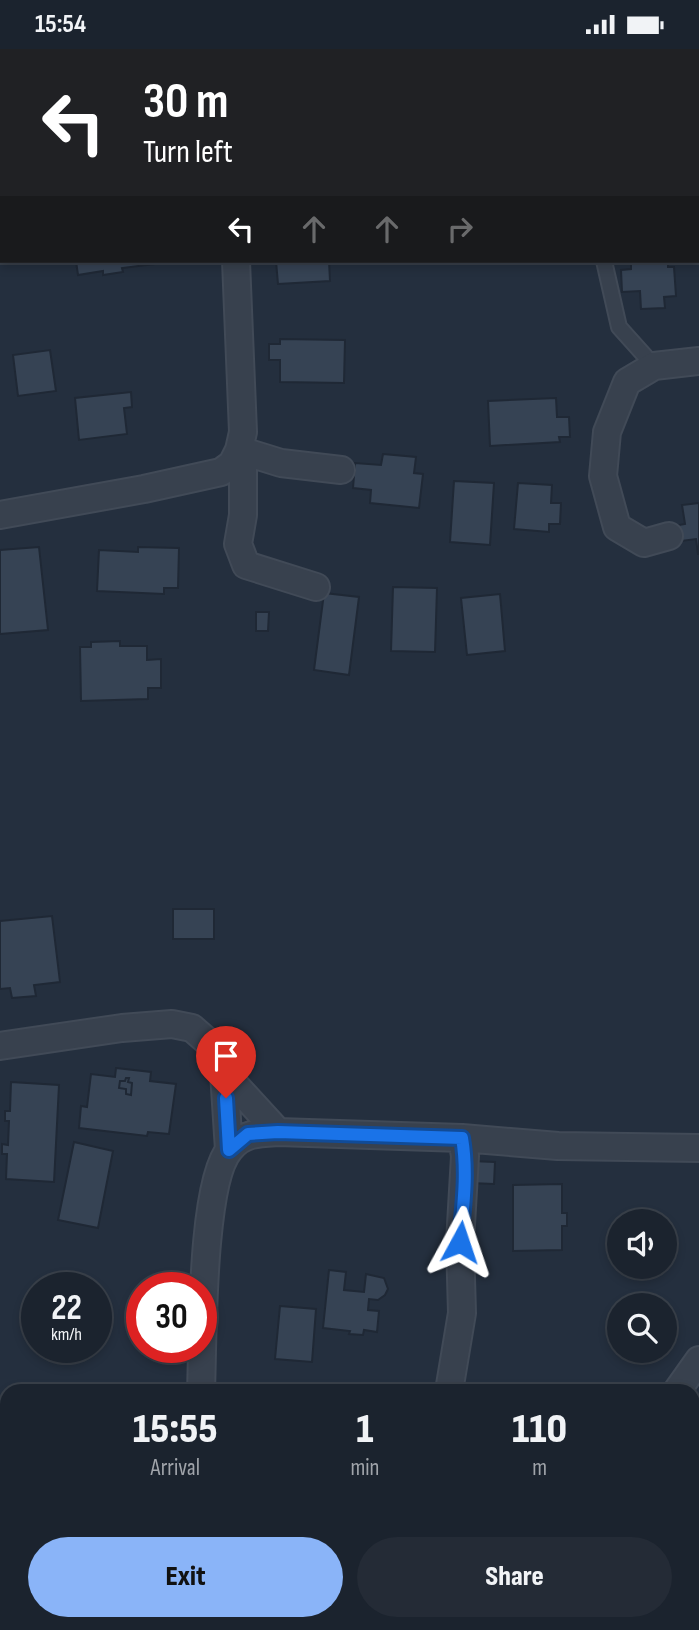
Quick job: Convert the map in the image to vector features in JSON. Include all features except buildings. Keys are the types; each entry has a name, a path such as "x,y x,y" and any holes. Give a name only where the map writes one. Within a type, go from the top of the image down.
{"street":[{"path":"0,515 221,473 232,464 243,432 236,263"},
{"path":"668,536 644,543 617,527 603,476 607,432 626,382 654,366 699,361"},
{"path":"239,450 281,463 341,470"},
{"path":"239,450 243,471 243,515 238,544 246,565 316,587"},
{"path":"0,1046 122,1028 172,1024 192,1028 216,1049 224,1073 229,1150"},
{"path":"224,1073 278,1132"},
{"path":"201,1384 208,1234 218,1172 229,1150 248,1134 278,1132 462,1138 558,1146 699,1149"},
{"path":"450,1384 462,1313 460,1242 465,1156 462,1138"},
{"path":"682,1384 699,1360"}],"lane":[{"path":"604,263 620,327 654,366"}],"route":[{"path":"226,1098 229,1150 248,1134 278,1132 462,1138 465,1190 460,1242"}]}
